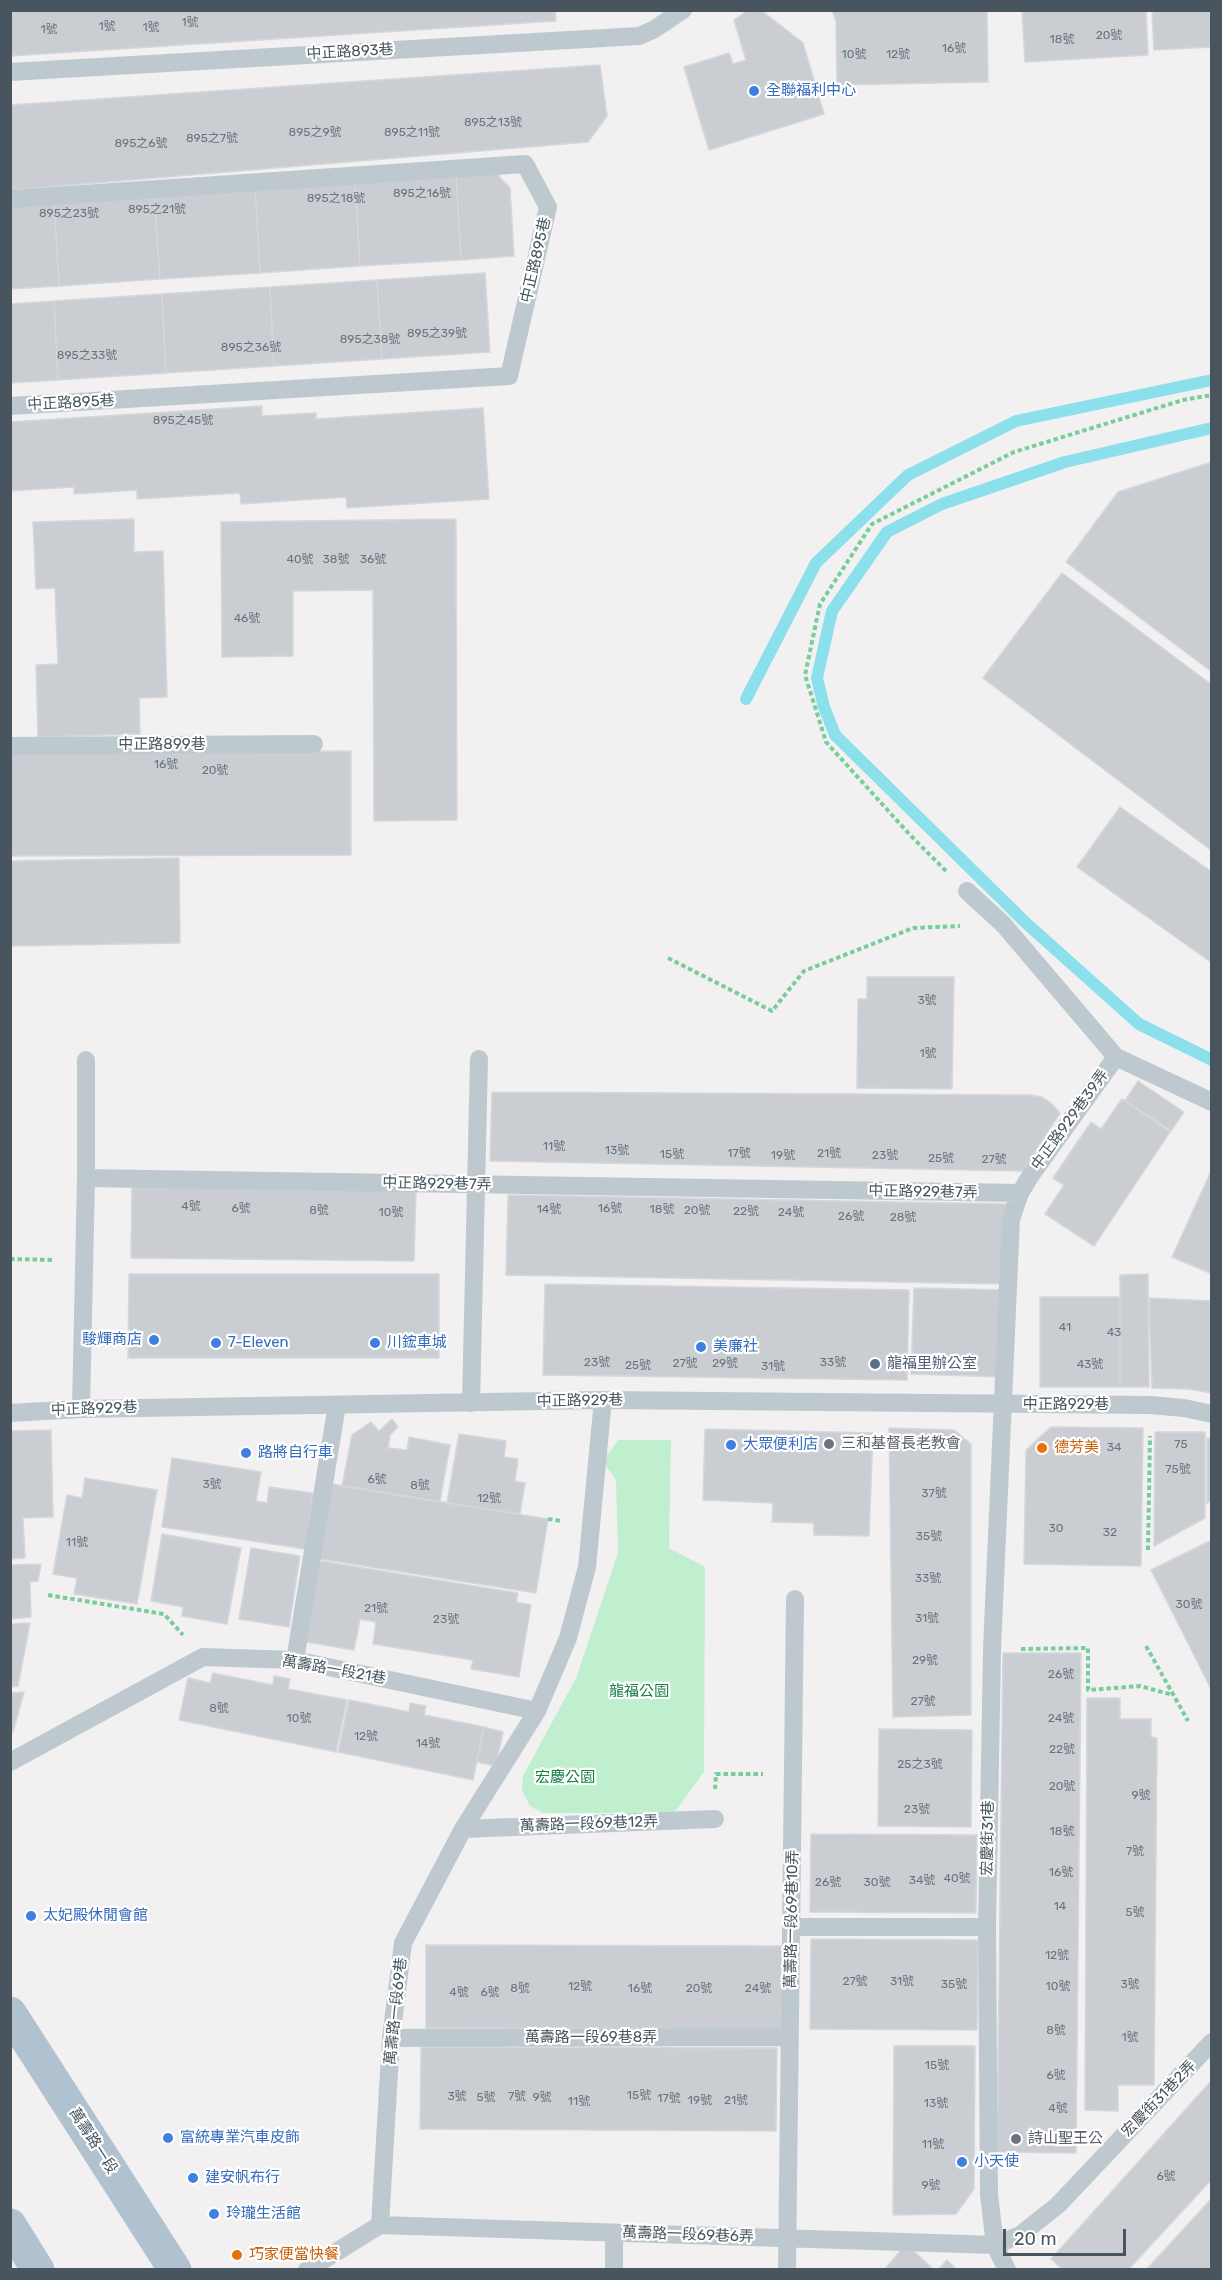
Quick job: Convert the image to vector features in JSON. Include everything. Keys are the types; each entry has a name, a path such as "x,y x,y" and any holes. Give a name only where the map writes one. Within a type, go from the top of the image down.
{"main road":[{"name":"萬壽路一段","path":"10,2013 175,2270"},
{"path":"10,2225 38,2270"}],"lane":[{"name":"中正路893巷","path":"10,72 639,36 653,30 683,10"},
{"name":"中正路895巷","path":"10,199 525,164 548,207 509,376 10,406"},
{"name":"中正路899巷","path":"10,746 314,744"},
{"name":"中正路929巷39弄","path":"967,891 1003,924 1116,1057 1031,1175 1020,1194 1011,1219 1004,1404"},
{"path":"1116,1057 1212,1102"},
{"path":"471,1402 479,1059"},
{"path":"81,1409 86,1060"},
{"name":"中正路929巷7弄","path":"86,1178 1020,1194"},
{"name":"中正路929巷","path":"10,1413 81,1409 603,1400 1150,1405 1184,1408 1212,1414"},
{"name":"萬壽路一段69巷","path":"380,2225 391,2038 403,1943 463,1829 537,1711 568,1638 587,1567 603,1400"},
{"name":"宏慶街31巷","path":"1004,1404 992,1650 987,1927 989,2195 995,2245 1007,2270"},
{"path":"295,1660 337,1405"},
{"name":"萬壽路一段69巷10弄","path":"787,2270 795,1599"},
{"path":"10,1762 203,1657"},
{"name":"萬壽路一段21巷","path":"203,1657 295,1660 537,1711"},
{"name":"萬壽路一段69巷12弄","path":"463,1829 715,1819"},
{"path":"792,1927 987,1927"},
{"name":"萬壽路一段69巷8弄","path":"391,2038 790,2037"},
{"name":"宏慶街31巷2弄","path":"995,2245 1020,2235 1058,2205 1212,2042"},
{"path":"307,2270 380,2225"},
{"name":"萬壽路一段69巷6弄","path":"380,2225 995,2245"},
{"path":"614,2233 614,2270"}],"path":[{"path":"967,891 911,836 826,742 805,675 820,604 872,524 1014,452 1183,400 1212,395"},
{"path":"668,958 772,1011 804,971 913,928 1003,924"},
{"path":"10,1259 84,1260"},
{"path":"1148,1550 1150,1405"},
{"path":"48,1594 164,1614 203,1657"},
{"path":"1146,1646 1188,1721"},
{"path":"992,1650 1088,1648 1088,1690 1140,1686 1173,1695"},
{"path":"715,1819 716,1774 794,1774"}],"green space":[{"name":"龍福公園","path":"618,1440 671,1440 669,1548 705,1567 704,1772 674,1813 543,1813 530,1806 522,1791 523,1776 576,1678 618,1553 616,1480 603,1461"}],"building":[{"path":"10,10 555,10 556,21 10,56"},
{"name":"全聯福利中心","path":"748,10 761,10 803,43 824,114 709,150 684,67 729,53 733,64 746,60 734,20"},
{"path":"832,10 987,10 988,82 837,85 836,21"},
{"path":"1022,10 1146,10 1148,55 1025,62"},
{"path":"1152,10 1212,10 1212,47 1154,50"},
{"path":"600,65 607,116 588,142 10,190 10,105"},
{"path":"495,172 510,188 514,256 461,260 456,174"},
{"path":"456,174 461,260 360,266 355,180"},
{"path":"355,180 360,266 260,273 255,187"},
{"path":"255,187 260,273 160,279 154,194"},
{"path":"154,194 160,279 59,286 54,200"},
{"path":"54,200 59,286 10,289 10,203"},
{"path":"485,273 490,352 382,359 377,280"},
{"path":"377,280 382,359 274,366 270,287"},
{"path":"270,287 274,366 166,373 162,294"},
{"path":"162,294 166,373 58,380 54,301"},
{"path":"54,301 58,380 10,383 10,304"},
{"path":"262,406 262,416 316,413 316,419 483,408 489,499 347,508 346,497 241,504 240,493 137,499 137,490 74,494 74,487 10,491 10,422"},
{"path":"1212,462 1212,672 1066,562 1118,492"},
{"path":"134,519 134,552 163,551 167,697 139,698 140,734 38,737 36,665 58,664 55,588 36,589 33,522"},
{"path":"456,519 457,820 374,821 373,590 293,591 293,656 222,657 221,522"},
{"path":"1062,573 1212,685 1212,851 983,678"},
{"path":"351,751 351,855 10,856 10,752"},
{"path":"1120,807 1212,872 1212,963 1077,867"},
{"path":"179,858 180,943 10,946 10,861"},
{"path":"867,977 954,977 952,1089 857,1088 858,999 867,999"},
{"path":"1138,1081 1184,1112 1171,1131 1125,1101"},
{"path":"492,1092 1030,1095 1042,1097 1060,1113 1023,1171 490,1161"},
{"path":"1122,1099 1170,1132 1094,1246 1045,1214 1064,1185 1053,1178 1091,1122 1101,1129"},
{"path":"1212,1169 1212,1274 1172,1257"},
{"path":"132,1185 416,1189 414,1261 131,1258"},
{"path":"508,1195 1008,1204 1007,1284 506,1275"},
{"path":"129,1274 439,1274 439,1358 128,1358"},
{"path":"1148,1274 1149,1387 1120,1387 1120,1275"},
{"path":"545,1284 909,1290 907,1380 543,1375"},
{"path":"914,1288 1006,1290 1004,1377 911,1374"},
{"path":"1040,1297 1120,1297 1120,1387 1040,1387"},
{"path":"1149,1298 1212,1301 1212,1393 1188,1389 1152,1388"},
{"path":"392,1419 398,1427 390,1435 388,1448 407,1450 409,1437 450,1445 440,1502 342,1486 352,1435 371,1422 379,1431"},
{"path":"1051,1427 1143,1428 1141,1566 1024,1564 1026,1450"},
{"path":"889,1428 954,1430 971,1444 971,1715 893,1717"},
{"path":"705,1429 873,1433 869,1536 814,1535 814,1523 772,1522 773,1503 703,1500"},
{"path":"51,1430 53,1517 23,1518 25,1558 10,1559 10,1431"},
{"path":"1155,1432 1205,1432 1205,1518 1154,1546"},
{"path":"459,1434 506,1441 504,1457 518,1459 515,1481 525,1483 520,1514 447,1503"},
{"path":"1207,1438 1212,1439 1212,1501 1207,1503"},
{"path":"172,1458 261,1472 256,1501 267,1503 269,1487 313,1493 305,1549 162,1527"},
{"path":"85,1478 157,1490 137,1604 74,1594 77,1578 53,1574 67,1495 82,1498"},
{"path":"332,1484 548,1519 536,1593 320,1559"},
{"path":"162,1534 241,1548 227,1624 182,1616 183,1607 151,1601"},
{"path":"1212,1540 1212,1691 1151,1570"},
{"path":"251,1548 300,1556 289,1627 239,1619"},
{"path":"320,1561 518,1593 516,1602 531,1605 519,1677 471,1669 473,1660 373,1644 376,1622 360,1619 354,1650 306,1642"},
{"path":"41,1564 38,1581 30,1582 31,1617 10,1619 10,1565"},
{"path":"30,1623 18,1686 10,1687 10,1624"},
{"path":"1003,1653 1081,1653 1076,2153 997,2152"},
{"path":"213,1673 273,1685 274,1676 290,1679 288,1689 347,1700 336,1752 179,1720 188,1678 210,1683"},
{"path":"24,1692 13,1732 10,1732 10,1693"},
{"path":"1087,1698 1120,1698 1120,1719 1151,1719 1151,1737 1157,1738 1154,2085 1118,2085 1118,2111 1085,2110"},
{"path":"349,1700 409,1712 410,1703 426,1706 424,1715 484,1727 473,1780 338,1752"},
{"path":"484,1727 503,1732 496,1766 477,1762"},
{"path":"879,1729 972,1730 971,1827 878,1826"},
{"path":"811,1834 977,1835 976,1913 810,1912"},
{"path":"811,1939 978,1940 977,2030 810,2029"},
{"path":"426,1945 782,1946 781,2029 426,2028"},
{"path":"894,2046 975,2046 974,2189 956,2214 893,2215"},
{"path":"421,2047 777,2048 776,2131 420,2129"},
{"path":"1212,2080 1212,2179 1128,2270 1063,2270 1051,2259"},
{"path":"1212,2198 1212,2270 1146,2270"},
{"path":"906,2244 934,2270 884,2270"},
{"path":"947,2260 957,2270 938,2270"}],"waterway":[{"path":"746,699 816,563 908,475 1016,421 1212,380"},
{"path":"1212,428 1065,462 942,504 887,532 832,611 817,678 824,707 835,735 1026,923 1139,1024 1212,1060"}],"place":[{"name":"全聯福利中心","path":"754,91"},
{"name":"駿輝商店","path":"154,1340"},
{"name":"7-Eleven","path":"216,1343"},
{"name":"川鋐車城","path":"375,1343"},
{"name":"美廉社","path":"701,1347"},
{"name":"龍福里辦公室","path":"875,1364"},
{"name":"三和基督長老教會","path":"829,1444"},
{"name":"大眾便利店","path":"731,1445"},
{"name":"德芳美","path":"1042,1448"},
{"name":"路將自行車","path":"246,1453"},
{"name":"太妃殿休閒會館","path":"31,1916"},
{"name":"富統專業汽車皮飾","path":"168,2138"},
{"name":"詩山聖王公","path":"1016,2139"},
{"name":"小天使","path":"962,2162"},
{"name":"建安帆布行","path":"193,2178"},
{"name":"玲瓏生活館","path":"214,2214"},
{"name":"巧家便當快餐","path":"237,2255"}],"park label":[{"name":"宏慶公園","path":"565,1778"}]}
